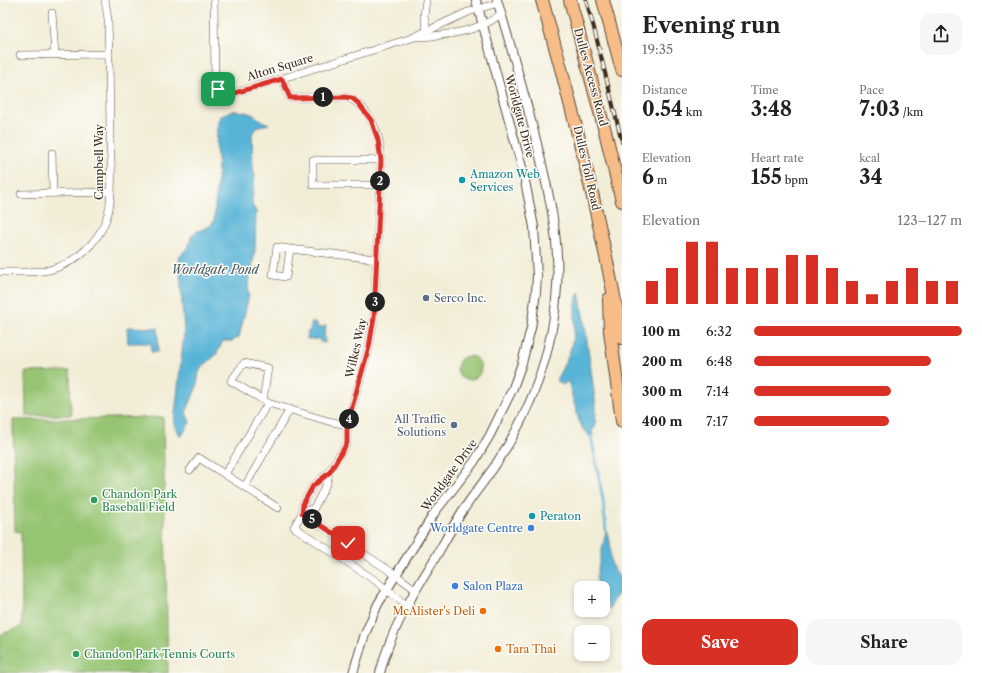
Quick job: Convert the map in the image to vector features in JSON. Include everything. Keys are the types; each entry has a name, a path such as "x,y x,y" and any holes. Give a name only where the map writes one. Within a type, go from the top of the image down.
{"highway":[{"name":"Dulles Toll Road","path":"542,0 577,126 608,262 622,338"},
{"name":"Dulles Access Road","path":"570,0 598,102 622,201"},
{"path":"603,0 622,70"},
{"path":"608,262 610,331 622,421"}],"street":[{"name":"Campbell Way","path":"0,272 49,270 61,266 82,253 95,240 105,224 111,192 108,19 105,0"},
{"name":"Alton Square","path":"214,0 215,82 218,89 227,94 282,79 428,34 468,12 498,2"},
{"path":"426,0 424,16 428,34"},
{"name":"Worldgate Drive","path":"353,673 365,634 378,604 435,512 456,483 474,462 490,435 513,388 522,363 531,328 537,276 534,227 523,171 476,0"},
{"name":"Worldgate Drive","path":"380,673 390,638 407,606 461,514 496,464 520,424 543,367 555,312 557,261 552,212 530,118 498,2"},
{"path":"52,13 55,55"},
{"name":"Alton Square","path":"428,34 442,35 483,25 501,14"},
{"path":"20,55 109,54"},
{"name":"Wilkes Way","path":"282,79 290,98 352,98 358,103 372,123 378,140 381,160 374,318 369,347 347,425 347,443 330,472 327,484 314,508 302,513"},
{"path":"52,153 53,193"},
{"path":"380,185 313,185 313,160 381,160"},
{"path":"21,194 111,192"},
{"path":"290,249 376,259"},
{"path":"225,474 266,401 268,368 244,363 231,381 266,401 328,421 347,425"},
{"path":"245,486 290,409"},
{"path":"190,470 199,458 278,508"},
{"name":"Wilkes Way","path":"330,472 313,486 303,504 302,513 294,527 387,589"},
{"path":"302,513 396,575 416,590"},
{"path":"387,589 407,606"}],"green space":[{"path":"464,356 474,356 481,363 481,373 474,380 464,380 457,373 457,363"},
{"path":"70,371 71,415 26,416 25,372"},
{"path":"163,417 168,673 0,673 0,635 22,626 21,532 15,531 13,420"}],"water":[{"name":"Worldgate Pond","path":"230,111 249,113 269,124 259,126 252,134 253,168 255,177 252,205 256,211 255,251 248,289 249,296 239,337 232,341 223,341 216,355 203,366 199,372 197,386 186,413 190,422 181,437 174,424 184,333 179,258 188,247 192,235 210,226 214,221 218,167 216,149 218,120 222,115"},
{"path":"579,292 596,407 595,428 592,430 593,435 589,436 587,432 584,431 579,421 568,381 563,385 556,380 572,345 576,303"},
{"path":"312,322 317,323 317,327 323,328 326,326 324,337 326,338 325,343 320,342 320,339 307,339 308,331 310,331"},
{"path":"127,327 158,328 158,352 151,352 151,343 128,343"},
{"path":"606,531 609,538 613,567 622,579 622,593 618,594 610,607 610,581 597,581 596,578"}],"waterway":[{"path":"591,435 603,500 606,531"}],"railway":[{"path":"586,0 622,142"}],"place":[{"name":"Amazon Web Services","path":"462,180"},
{"name":"Serco Inc.","path":"426,298"},
{"name":"All Traffic Solutions","path":"454,425"},
{"name":"Chandon Park Baseball Field","path":"94,500"},
{"name":"Peraton","path":"532,516"},
{"name":"Worldgate Centre","path":"531,528"},
{"name":"Salon Plaza","path":"455,586"},
{"name":"McAlister's Deli","path":"483,611"},
{"name":"Tara Thai","path":"498,649"},
{"name":"Chandon Park Tennis Courts","path":"76,654"}],"route":[{"path":"218,89 227,94 235,93 282,79 290,98 352,98 358,103 371,120 378,140 381,160 380,185 374,318 369,347 347,425 347,443 330,472 313,486 303,504 302,513 348,543"}]}
